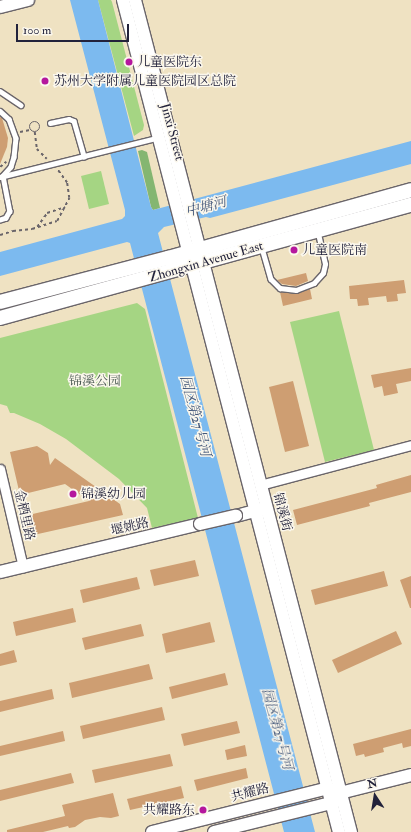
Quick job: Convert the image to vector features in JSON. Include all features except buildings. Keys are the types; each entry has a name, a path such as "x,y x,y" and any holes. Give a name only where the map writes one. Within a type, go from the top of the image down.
{"main road":[{"path":"0,7 28,0"},
{"name":"Jinxi Street","path":"123,0 159,138 181,201"},
{"name":"Jinxi Street","path":"135,0 181,201"},
{"name":"Zhongxin Avenue East","path":"0,302 168,258 411,190"},
{"name":"锦溪街","path":"181,201 261,510 339,832"},
{"name":"Zhongxin Avenue East","path":"0,318 198,265 411,205"},
{"name":"锦溪街","path":"198,265 260,485 261,510 351,832"},
{"name":"堰姚路","path":"0,572 261,510"},
{"path":"214,832 331,803 340,793 411,775"},
{"path":"328,788 340,793"},
{"name":"共耀路","path":"152,832 328,788"}],"street":[{"path":"260,485 411,445"},
{"name":"金栖里路","path":"0,469 23,567"}],"lane":[{"path":"0,91 21,105"},
{"path":"0,111 9,119 15,133 16,145 11,167 1,177"},
{"path":"50,124 69,119 74,121 84,156"},
{"path":"1,177 159,138"},
{"path":"0,220 6,218 10,210 1,177"},
{"path":"262,246 271,279 280,288 296,290 314,283 323,273 325,264 324,253 318,231"}],"path":[{"path":"30,130 30,124 36,122 39,124 40,128 35,132"},
{"path":"15,133 30,130 35,132"},
{"path":"0,235 13,231 37,228 57,221 69,198 67,183 52,164 37,149 35,132"},
{"path":"0,167 8,160"},
{"path":"37,228 47,213 65,207"}],"green space":[{"path":"98,0 111,0 112,2 144,125 143,130 134,136"},
{"path":"142,150 147,152 160,208 153,210 138,151"},
{"path":"101,171 109,204 89,209 81,176"},
{"name":"锦溪公园","path":"137,303 145,309 198,518 152,528 147,508 119,479 66,439 40,424 14,413 10,413 7,406 0,404 0,338"},
{"path":"339,311 374,450 325,462 290,322"}],"water":[{"path":"70,0 98,0 153,210 411,141 411,164 210,218 206,217 164,227 158,233 315,832 284,832 130,243 127,242 0,276 0,252 122,219 125,216 125,210"}],"place":[{"name":"儿童医院东","path":"129,62"},
{"name":"苏州大学附属儿童医院园区总院","path":"45,81"},
{"name":"儿童医院南","path":"294,250"},
{"name":"锦溪幼儿园","path":"73,494"},
{"name":"共耀路东","path":"203,810"}],"water label":[{"name":"中塘河","path":"206,207"},
{"name":"园区第27号河","path":"195,416"},
{"name":"园区第27号河","path":"277,729"}]}
